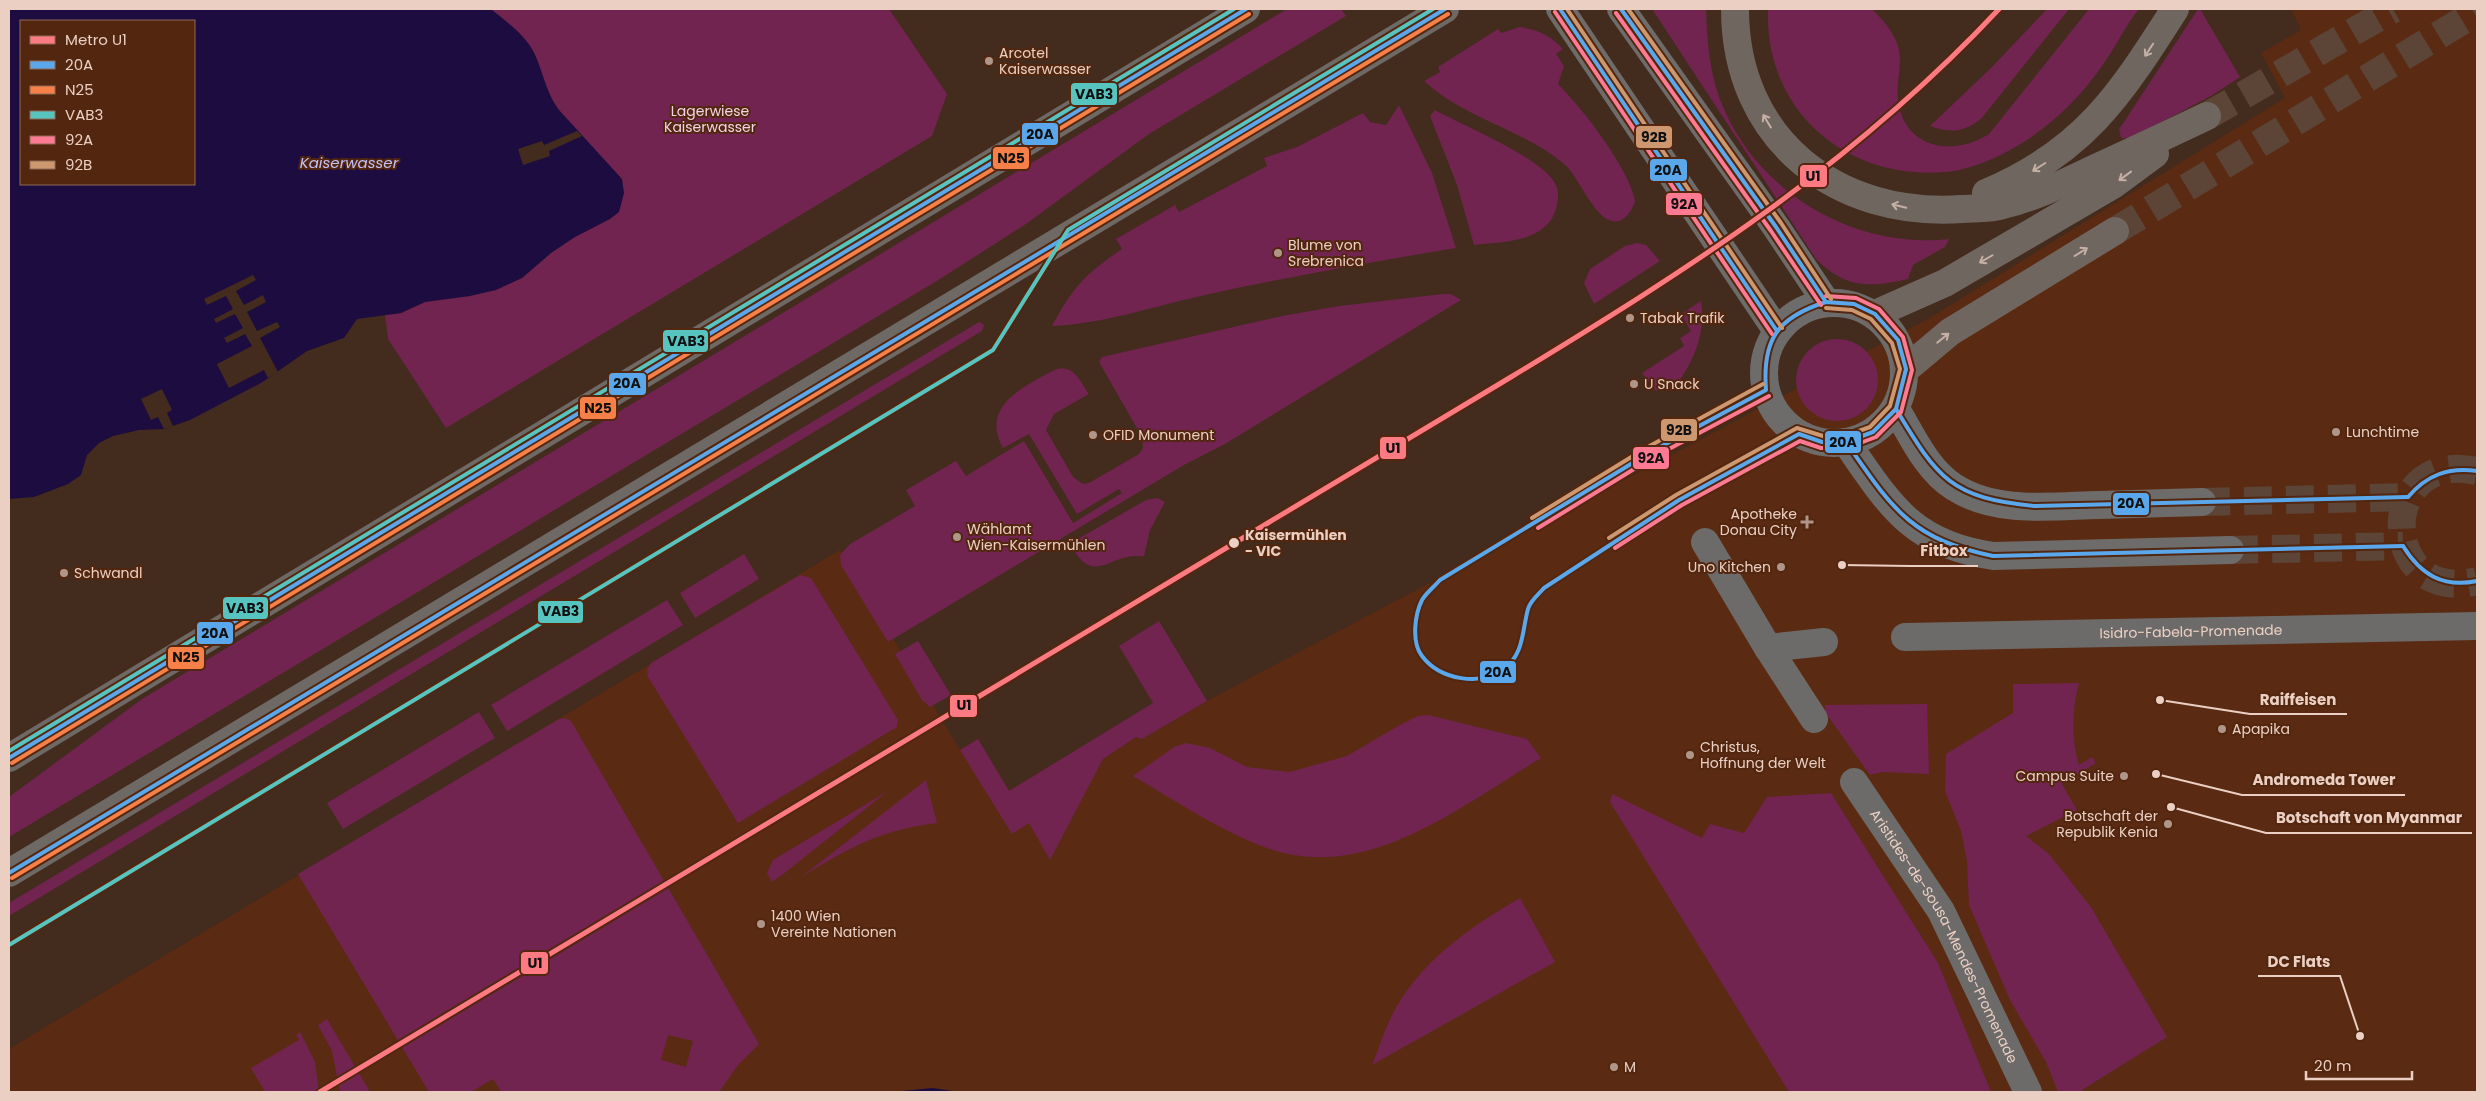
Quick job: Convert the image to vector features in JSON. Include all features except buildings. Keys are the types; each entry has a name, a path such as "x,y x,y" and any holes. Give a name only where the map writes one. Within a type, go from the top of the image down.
{"highway":[{"path":"1735,9 1735,32 1744,70 1756,102 1773,131 1800,162 1834,185 1868,199 1909,208 1948,210 2002,206 2051,189 2207,116 2113,185 1945,283 1875,314"},
{"path":"1948,210 2019,180 2053,159 2079,137 2131,78 2175,9"},
{"path":"1906,369 1950,332 2115,231"}],"main road":[{"path":"9,758 1246,9"},
{"path":"9,873 1445,9"},
{"path":"1560,9 1777,331"},
{"path":"1621,9 1776,227 1826,302"},
{"path":"1826,302 1854,304 1875,314 1898,340 1906,369 1896,409 1873,432 1846,442 1822,442 1799,434 1785,423 1770,403 1763,369 1766,354 1777,331 1796,313 1826,302"},
{"path":"1896,409 1928,463 1941,476 1954,487 1990,502 2035,506 2202,502"},
{"path":"1846,442 1887,501 1904,519 1922,533 1966,552 1993,556 2230,550"}],"street":[{"path":"1705,542 1768,648 1814,719"},
{"name":"Isidro-Fabela-Promenade","path":"1905,638 2477,626"},
{"path":"1768,648 1824,642"},
{"name":"Aristides-de-Sousa-Mendes-Promenade","path":"1854,782 1942,911 2028,1092"}],"shaded area":[{"path":"2291,9 2477,9 2477,1092 9,1092 9,1049 840,550 960,750 978,739 1009,791 1094,739 1136,737 1142,739 1207,701 1928,319 2285,98 2261,53 2301,30"}],"green space":[{"name":"Lagerwiese Kaiserwasser","path":"447,9 889,9 947,94 932,136 446,428 388,339 385,315 401,313 425,302 522,278 551,253"},
{"path":"1287,9 1341,9 1346,16 1149,134 1026,224 940,279 9,837 9,797 142,699"},
{"path":"1652,9 1706,9 1710,60 1715,85 1724,109 1741,140 1762,167 1788,191 1816,210 1847,225 1880,235 1914,240 1949,239 1945,247 1913,265 1908,279 1894,282 1881,284 1858,283 1837,276 1827,269 1816,259"},
{"path":"1768,9 1872,9 1889,28 1899,50 1898,100 1902,116 1910,129 1920,138 1932,144 1946,146 1975,141 1989,134 2089,9 2139,9 2088,85 2049,124 2027,140 1999,156 1968,168 1947,172 1910,172 1876,165 1845,151 1818,132 1797,108 1780,79 1770,46"},
{"path":"2047,9 2069,9 1981,119 1968,127 1950,131 1930,126 1990,69"},
{"path":"2198,9 2200,9 2240,77 2211,96 2131,138 2121,138 2119,129"},
{"path":"1520,27 1544,34 1563,49 1556,54 1564,66 1558,84 1603,139 1624,172 1631,187 1635,201 1630,213 1624,219 1612,221 1605,218 1592,204 1569,169 1547,151 1457,105 1424,81 1440,72 1438,67 1498,29 1501,33"},
{"path":"1399,105 1432,173 1456,248 1267,282 1091,322 1052,326 1081,282 1098,266 1122,249 1116,239 1175,205 1179,212 1267,166 1264,158 1297,147 1363,113 1370,122 1386,125"},
{"path":"1435,110 1518,153 1547,173 1555,183 1558,196 1556,209 1551,220 1543,229 1522,239 1474,245 1457,185 1430,116"},
{"path":"1637,243 1646,245 1660,261 1594,304 1584,283 1590,269 1625,246"},
{"path":"1451,294 1461,300 1225,444 1184,465 888,642 841,565 840,555 850,544 915,506 906,490 956,461 966,476 1024,441 1073,523 1122,493 1119,489 1077,514 1029,434 1003,448 996,424 1004,405 1011,397 1030,383 1053,371 1063,368 1070,370 1077,376 1089,394 1054,414 1046,430 1073,477 1083,484 1089,483 1139,454 1143,448 1142,437 1099,362 1102,357 1282,316 1339,306"},
{"path":"1701,301 1702,326 1691,361 1672,392 1666,385 1656,391 1642,373 1684,346 1680,338 1691,331 1681,314"},
{"path":"979,322 984,325 982,331 9,916 9,903"},
{"path":"1837,339 1853,343 1866,351 1874,364 1878,380 1874,396 1866,409 1853,417 1837,421 1821,417 1808,409 1800,396 1796,380 1800,364 1808,351 1821,343"},
{"path":"1158,498 1165,502 1150,530 1144,556 1126,557 1102,565 1091,566 1085,563 1074,550 1078,539 1146,500"},
{"path":"744,554 759,579 695,618 680,593"},
{"path":"800,575 811,578 898,720 897,727 738,823 648,677 647,670 651,663"},
{"path":"667,600 683,625 507,731 491,705"},
{"path":"1159,621 1207,701 1142,739 1136,737 1103,759 1050,860 1029,823 1012,834 960,750 978,739 1009,791 1153,703 1119,646"},
{"path":"918,641 951,695 930,707 922,700 895,654"},
{"path":"2079,683 2073,724 2076,755 2079,765 2092,757 2096,763 2062,784 2077,810 2026,836 2049,854 2091,907 2167,1037 2082,1090 2083,1092 2058,1092 2046,1062 2010,1000 1969,905 1967,861 1961,831 1945,791 1946,754 2013,713 2013,684"},
{"path":"1927,704 1929,774 1883,772 1870,775 1825,712 1825,705"},
{"path":"479,712 495,738 343,829 327,803"},
{"path":"1428,715 1527,739 1541,758 1445,817 1411,834 1376,848 1340,856 1304,856 1267,848 1215,824 1133,776 1174,747 1186,743 1210,748 1247,767 1290,772 1347,756 1398,726 1418,716"},
{"path":"565,718 571,721 759,1044 738,1065 719,1092 501,1092 493,1079 471,1092 429,1092 298,874 559,719","holes":["668,1035 693,1041 686,1067 661,1060"]},
{"path":"926,780 937,823 898,830 865,842 849,849 800,878"},
{"path":"888,791 772,882 767,873 773,860"},
{"path":"1831,793 1938,963 1991,1092 1789,1092 1610,802 1612,794 1702,838 1710,824 1744,833 1767,797"},
{"path":"1520,898 1555,962 1372,1065 1392,1015 1416,978 1431,962 1465,934"},
{"path":"327,1019 370,1092 340,1092 332,1051 318,1025"},
{"path":"300,1032 315,1062 319,1092 265,1092 251,1068 299,1040 296,1035"}],"water":[{"name":"Kaiserwasser","path":"9,9 491,9 516,30 528,43 536,57 551,98 559,110 622,179 624,193 619,212 551,253 522,278 496,290 470,296 425,302 401,313 357,319 344,338 307,351 261,383 190,420 164,429 139,430 113,436 99,443 87,455 81,475 68,484 34,497 9,499"},
{"path":"933,1088 959,1092 891,1092"}],"pier":[{"path":"577,131 582,136 549,151 550,156 523,165 518,149 542,141 544,145"},
{"path":"253,275 256,280 236,291 244,305 263,295 266,302 247,312 257,331 277,322 280,327 260,338 278,372 268,378 264,370 229,388 217,364 252,346 245,334 227,343 224,338 243,328 235,314 216,323 214,319 233,309 226,296 207,305 204,299"},
{"path":"162,389 172,410 167,413 173,426 164,429 158,417 151,420 141,399"}],"tunnel":[{"path":"2207,116 2393,9"},
{"path":"2115,231 2477,12"},
{"path":"2477,471 2444,470 2420,482 2406,502 2402,527 2407,551 2421,571 2444,583 2477,581"},
{"path":"2202,502 2408,497"},
{"path":"2230,550 2403,546"}],"metro line":[{"name":"U1","path":"320,1092 1511,377 1643,295 1768,210 1828,165 1887,117 1944,65 1999,9"}],"transit line":[{"name":"VAB3","path":"9,751 1234,9"},
{"name":"20A","path":"9,758 1246,9"},
{"name":"VAB3","path":"9,945 993,350 1068,230 1433,9"},
{"name":"20A","path":"9,873 1445,9"},
{"name":"20A","path":"1560,9 1777,331"},
{"name":"92B","path":"1567,9 1782,328"},
{"name":"20A","path":"1621,9 1776,227 1826,302"},
{"name":"92B","path":"1628,9 1781,223 1831,299"},
{"name":"92A","path":"1555,12 1772,334"},
{"name":"92A","path":"1616,13 1771,231 1821,305"},
{"name":"N25","path":"12,763 1249,14"},
{"name":"N25","path":"12,878 1448,14"},
{"name":"92A","path":"1615,548 1682,505 1800,441 1821,448 1847,448 1876,437 1901,412 1912,370 1903,337 1879,309 1856,298 1826,296"},
{"name":"20A","path":"1826,302 1854,304 1875,314 1898,340 1906,369 1896,409 1873,432 1846,442 1822,442 1799,434 1679,500 1544,588 1529,606 1516,656 1505,668 1495,674 1484,678 1461,678 1439,671 1422,656 1415,636 1418,613 1422,600 1440,580 1649,453 1766,390 1765,372 1767,357 1776,332 1796,315 1826,302"},
{"name":"92B","path":"1609,538 1676,495 1797,428 1823,436 1845,436 1870,427 1890,406 1900,369 1892,343 1871,319 1852,310 1826,308"},
{"name":"92B","path":"1532,518 1646,448 1763,384"},
{"name":"92A","path":"1538,528 1652,458 1769,396"},
{"name":"20A","path":"1896,409 1924,453 1950,481 1965,490 1984,497 2007,502 2035,506 2408,497"},
{"name":"20A","path":"1846,442 1891,503 1922,530 1965,549 1993,556 2403,546"},
{"name":"20A","path":"2408,497 2423,483 2439,474 2457,470 2477,471"},
{"name":"20A","path":"2403,546 2417,565 2434,577 2454,583 2477,581"}],"place":[{"name":"Arcotel Kaiserwasser","path":"989,61"},
{"name":"Blume von Srebrenica","path":"1278,253"},
{"name":"Tabak Trafik","path":"1630,318"},
{"name":"U Snack","path":"1634,384"},
{"name":"Lunchtime","path":"2336,432"},
{"name":"OFID Monument","path":"1093,435"},
{"name":"Apotheke Donau City","path":"1807,522"},
{"name":"Wählamt Wien-Kaisermühlen","path":"957,537"},
{"name":"Kaisermühlen - VIC","path":"1234,543"},
{"name":"Fitbox","path":"1842,565"},
{"name":"Uno Kitchen","path":"1781,567"},
{"name":"Schwandl","path":"64,573"},
{"name":"Raiffeisen","path":"2160,700"},
{"name":"Apapika","path":"2222,729"},
{"name":"Christus, Hoffnung der Welt","path":"1690,755"},
{"name":"Andromeda Tower","path":"2156,774"},
{"name":"Campus Suite","path":"2124,776"},
{"name":"Botschaft von Myanmar","path":"2171,807"},
{"name":"Botschaft der Republik Kenia","path":"2168,824"},
{"name":"1400 Wien Vereinte Nationen","path":"761,924"},
{"name":"DC Flats","path":"2360,1036"},
{"name":"M","path":"1614,1067"}]}
